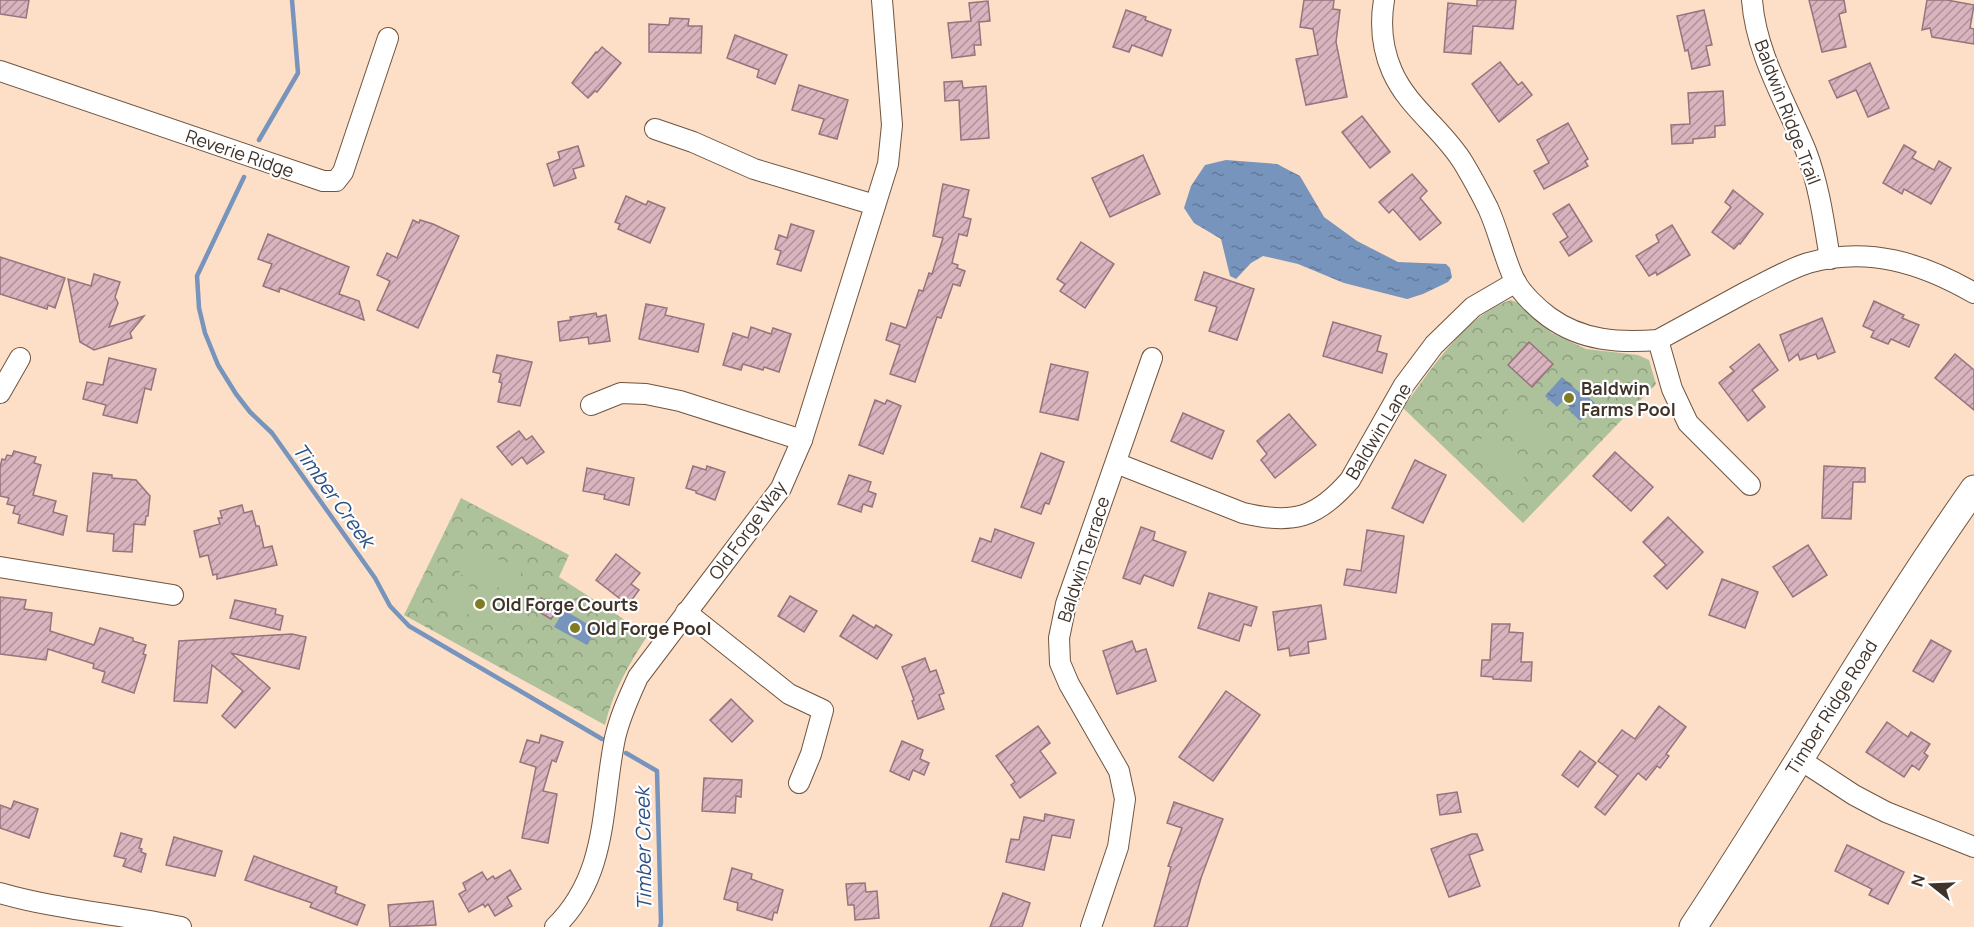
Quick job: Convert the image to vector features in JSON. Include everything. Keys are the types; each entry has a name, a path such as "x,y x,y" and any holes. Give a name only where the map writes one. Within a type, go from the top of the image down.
{"street":[{"name":"Old Forge Way","path":"555,927 579,899 591,876 599,849 615,738 622,712 638,677 781,488 802,440 888,164 892,125 882,0"},
{"path":"1384,0 1383,44 1392,72 1411,102 1463,162 1488,208 1516,282 1549,317 1574,332 1604,340 1634,342 1658,340 1786,271 1830,258 1894,259 1940,274 1974,292"},
{"name":"Baldwin Ridge Trail","path":"1752,0 1755,26 1761,47 1806,152 1817,184 1830,258"},
{"name":"Reverie Ridge","path":"0,71 323,181 336,181 343,172 388,38"},
{"path":"655,129 693,142 754,169 875,205"},
{"name":"Baldwin Lane","path":"1116,463 1253,516 1285,518 1318,511 1350,480 1404,385 1434,345 1473,307 1516,282"},
{"path":"1658,340 1672,389 1688,423 1750,485"},
{"path":"0,393 20,358"},
{"name":"Baldwin Terrace","path":"1090,927 1118,847 1125,799 1119,771 1069,684 1060,663 1059,638 1066,604 1152,358"},
{"path":"591,405 621,393 646,394 680,400 802,440"},
{"name":"Timber Ridge Road","path":"1693,927 1921,565 1974,489"},
{"path":"0,567 173,595"},
{"path":"686,612 789,694 823,710 811,754 799,783"},
{"path":"1799,759 1854,795 1886,812 1974,847"},
{"path":"0,893 33,902 181,927"}],"green space":[{"path":"1511,300 1518,303 1552,333 1586,349 1638,355 1649,360 1656,384 1523,523 1403,408 1437,361 1464,331 1495,307"},
{"path":"1513,403 1555,441 1539,460 1496,423"},
{"path":"1490,429 1533,467 1516,486 1473,448"},
{"path":"461,498 569,555 559,577 648,635 622,678 605,725 404,615"},
{"path":"468,549 523,568 514,593 459,574"},
{"name":"Old Forge Courts","path":"456,582 512,601 503,626 447,607"}],"water":[{"path":"1226,160 1277,164 1300,176 1324,217 1357,241 1398,262 1446,264 1450,268 1452,277 1448,282 1407,299 1344,283 1298,264 1263,256 1251,263 1236,279 1230,276 1221,239 1194,223 1184,208 1191,186 1205,165"},
{"name":"Baldwin Farms Pool","path":"1562,377 1596,404 1580,421 1563,401 1557,407 1545,396"},
{"name":"Old Forge Pool","path":"564,610 596,629 587,645 554,627"}],"building":[{"path":"0,0 29,0 26,18 0,14"},
{"path":"1304,0 1334,0 1333,9 1340,10 1336,42 1347,97 1306,105 1296,59 1318,55 1313,29 1300,27"},
{"path":"1477,0 1516,0 1513,29 1473,26 1471,54 1444,52 1448,3 1477,6"},
{"path":"1809,0 1844,0 1846,12 1839,14 1846,47 1822,52"},
{"path":"1927,0 1947,0 1974,5 1970,28 1974,29 1974,44 1932,37 1930,28 1922,30"},
{"path":"988,1 990,21 979,22 981,45 974,45 975,55 952,58 948,23 971,21 969,3"},
{"path":"1126,10 1171,30 1162,56 1132,45 1129,52 1113,47"},
{"path":"1704,10 1712,45 1706,46 1710,65 1692,69 1688,50 1685,51 1677,16"},
{"path":"670,18 689,19 688,26 702,26 701,53 649,52 649,24 669,25"},
{"path":"735,35 787,55 775,84 757,77 759,70 727,58"},
{"path":"602,47 621,63 597,92 595,91 588,98 572,83"},
{"path":"1500,62 1518,85 1522,82 1532,95 1499,122 1472,84"},
{"path":"1870,63 1889,108 1868,117 1856,90 1837,98 1829,81"},
{"path":"962,81 963,88 986,86 989,138 961,140 959,100 945,101 944,82"},
{"path":"799,85 848,100 837,139 819,134 824,119 792,110"},
{"path":"1723,91 1725,125 1715,126 1715,137 1693,139 1693,143 1672,144 1671,125 1690,124 1688,93"},
{"path":"1362,116 1390,152 1370,168 1342,132"},
{"path":"1568,123 1588,159 1585,161 1588,166 1544,189 1534,171 1549,163 1537,140"},
{"path":"1904,145 1916,152 1912,158 1934,170 1939,161 1951,168 1931,204 1904,189 1902,194 1883,183"},
{"path":"578,146 584,166 573,169 576,178 554,186 547,164 560,159 558,152"},
{"path":"1143,155 1160,194 1110,217 1092,178"},
{"path":"1412,174 1427,191 1420,198 1441,223 1420,240 1393,209 1389,213 1379,202"},
{"path":"943,184 969,190 963,217 971,219 967,236 959,234 952,263 965,271 960,286 953,284 941,318 937,317 915,382 890,374 900,345 886,340 891,323 906,328 919,290 923,291 929,273 932,274 943,238 933,236"},
{"path":"1733,190 1763,214 1734,249 1712,232 1731,207 1725,202"},
{"path":"626,196 646,205 648,201 665,208 650,243 618,229 620,224 615,222"},
{"path":"1569,204 1592,241 1569,256 1560,242 1568,237 1553,214"},
{"path":"413,220 433,224 459,236 418,328 377,310 390,281 377,275 387,253 397,258"},
{"path":"791,224 814,231 801,271 777,264 781,251 775,249 779,235 787,238"},
{"path":"1672,225 1690,255 1657,275 1656,272 1649,276 1636,256 1659,242 1656,235"},
{"path":"268,234 349,267 339,294 359,301 364,320 280,288 279,292 263,286 272,264 258,259"},
{"path":"1081,242 1114,264 1085,308 1060,291 1065,284 1057,279"},
{"path":"0,257 65,278 55,308 48,305 47,309 0,294"},
{"path":"1204,272 1254,289 1237,340 1209,331 1217,307 1195,300"},
{"path":"94,274 120,282 115,297 118,303 109,327 144,316 130,333 132,338 94,350 80,342 68,279 91,286"},
{"path":"1874,301 1904,315 1902,318 1919,325 1909,347 1891,339 1888,344 1871,337 1874,331 1863,326"},
{"path":"646,304 667,308 665,315 704,324 698,352 639,339"},
{"path":"596,313 597,317 606,315 610,341 589,344 588,337 560,341 558,322 571,320 570,317"},
{"path":"1822,318 1835,352 1818,359 1816,354 1800,360 1798,354 1789,361 1780,335"},
{"path":"1333,322 1381,336 1377,351 1387,354 1382,373 1323,356"},
{"path":"751,327 771,334 773,328 791,334 779,372 743,364 741,370 723,365 733,333 748,338"},
{"path":"1529,342 1553,364 1532,387 1508,365"},
{"path":"1759,344 1778,370 1752,390 1765,407 1748,421 1719,383 1734,371 1730,367"},
{"path":"1955,354 1974,370 1974,410 1935,378"},
{"path":"497,355 532,362 520,406 498,402 502,383 499,382 501,374 493,372"},
{"path":"109,358 156,369 151,390 145,388 137,423 103,415 106,405 83,399 87,382 103,385"},
{"path":"1051,364 1088,372 1078,420 1040,412"},
{"path":"875,400 885,404 887,400 901,406 883,454 859,445"},
{"path":"1183,413 1224,431 1212,459 1171,441"},
{"path":"1289,414 1316,445 1275,478 1261,460 1267,454 1257,441"},
{"path":"519,431 526,440 532,436 544,452 527,464 522,457 512,465 497,447"},
{"path":"14,451 36,457 34,463 41,465 33,495 56,501 53,512 67,516 63,535 18,523 20,515 13,513 15,506 7,504 9,498 0,496 2,459 5,460 7,455 12,456"},
{"path":"1615,452 1653,487 1631,511 1593,476"},
{"path":"1041,453 1064,462 1049,504 1045,503 1041,514 1021,507"},
{"path":"1415,460 1446,475 1423,523 1392,508"},
{"path":"693,466 706,470 707,466 725,472 715,500 686,488"},
{"path":"1824,466 1865,468 1865,482 1853,482 1851,519 1822,518"},
{"path":"587,468 634,478 629,505 604,499 605,495 583,491"},
{"path":"93,473 112,475 112,478 136,480 150,496 145,525 134,524 132,552 113,551 114,534 87,531"},
{"path":"849,475 871,482 868,491 876,494 872,507 863,504 861,512 838,504"},
{"path":"242,505 244,513 252,511 256,526 259,526 264,548 272,546 277,565 217,579 217,574 213,575 208,555 200,557 194,531 220,524 218,518 222,518 220,511"},
{"path":"1668,517 1703,552 1667,589 1654,576 1666,565 1643,542"},
{"path":"1141,527 1155,532 1153,540 1186,552 1173,586 1144,575 1140,584 1123,578"},
{"path":"995,529 1034,543 1021,578 972,561 980,538 991,542"},
{"path":"1367,530 1404,536 1396,593 1344,585 1347,569 1361,571"},
{"path":"1808,545 1827,575 1793,597 1773,567"},
{"path":"616,554 640,573 631,584 639,590 628,605 596,580"},
{"path":"1722,579 1758,592 1745,628 1709,615"},
{"path":"1209,593 1257,607 1251,626 1244,624 1239,641 1198,628"},
{"path":"790,596 817,611 804,632 778,616"},
{"path":"0,597 26,600 24,609 52,613 50,631 94,645 100,628 133,638 133,641 146,645 143,654 146,655 134,693 102,682 105,672 93,668 94,664 48,649 46,660 0,654"},
{"path":"541,598 558,609 551,619 534,609"},
{"path":"235,600 276,609 275,614 283,616 280,630 230,618"},
{"path":"1321,605 1326,639 1308,642 1309,653 1290,656 1289,648 1278,650 1273,612"},
{"path":"853,615 874,628 876,625 892,635 877,659 840,636"},
{"path":"1492,624 1510,624 1509,632 1523,633 1521,662 1532,662 1531,681 1481,676 1482,660 1490,660"},
{"path":"292,634 306,637 299,669 231,653 270,688 235,728 222,716 243,691 212,665 207,703 174,701 179,641"},
{"path":"1931,640 1951,651 1933,682 1913,671"},
{"path":"1132,641 1136,652 1146,649 1156,681 1117,694 1103,651"},
{"path":"925,658 930,672 936,670 944,693 939,695 944,709 918,719 902,667"},
{"path":"1226,691 1260,715 1213,781 1179,757"},
{"path":"731,699 753,721 732,742 710,720"},
{"path":"1659,706 1686,727 1666,754 1669,756 1660,768 1657,766 1646,780 1638,773 1605,815 1595,807 1618,776 1598,761 1622,730 1635,739"},
{"path":"1887,722 1908,737 1911,732 1930,744 1924,753 1928,756 1919,770 1912,765 1904,777 1866,752"},
{"path":"1038,726 1050,743 1040,751 1056,773 1020,798 1011,785 1015,782 996,756"},
{"path":"541,735 563,742 556,762 552,760 543,791 557,794 548,843 522,838 536,767 520,762 527,740 539,743"},
{"path":"902,741 923,750 920,759 929,763 924,775 913,770 909,780 890,771"},
{"path":"1580,751 1596,763 1578,787 1562,775"},
{"path":"704,778 742,780 741,797 736,796 735,813 702,811"},
{"path":"1457,792 1461,812 1440,815 1437,795"},
{"path":"14,801 38,809 29,838 0,828 0,805 11,809"},
{"path":"1174,802 1223,819 1201,878 1187,927 1154,927 1171,867 1168,866 1182,828 1167,823"},
{"path":"1045,814 1074,820 1070,838 1052,835 1044,870 1006,862 1011,839 1019,840 1024,817 1044,821"},
{"path":"121,833 142,839 139,848 146,854 141,872 123,866 126,859 114,856"},
{"path":"1477,834 1483,850 1469,855 1480,886 1449,897 1431,849"},
{"path":"174,837 222,851 215,876 166,865"},
{"path":"1847,845 1904,872 1888,904 1869,895 1872,889 1835,871"},
{"path":"254,856 337,887 335,893 365,905 357,925 310,907 312,903 245,880"},
{"path":"732,868 752,874 751,879 783,890 777,913 774,912 772,920 737,910 738,903 724,899"},
{"path":"510,870 521,889 507,897 512,906 495,916 488,904 485,907 483,904 469,912 459,894 466,890 463,883 482,872 487,880 493,876 495,879"},
{"path":"865,883 866,892 877,891 879,918 855,920 854,905 848,905 846,884"},
{"path":"1003,893 1030,903 1022,927 990,927"},
{"path":"433,901 436,925 390,927 388,905"}],"waterway":[{"name":"Timber Creek","path":"259,140 298,73 292,0"},
{"name":"Timber Creek","path":"244,177 197,276 199,308 205,333 218,365 236,394 250,412 272,433 375,578 390,606 409,626 602,739"},
{"name":"Timber Creek","path":"626,753 657,771 660,927"}],"place":[{"name":"Baldwin Farms Pool","path":"1569,398"},
{"name":"Old Forge Courts","path":"480,604"},
{"name":"Old Forge Pool","path":"575,628"}]}
